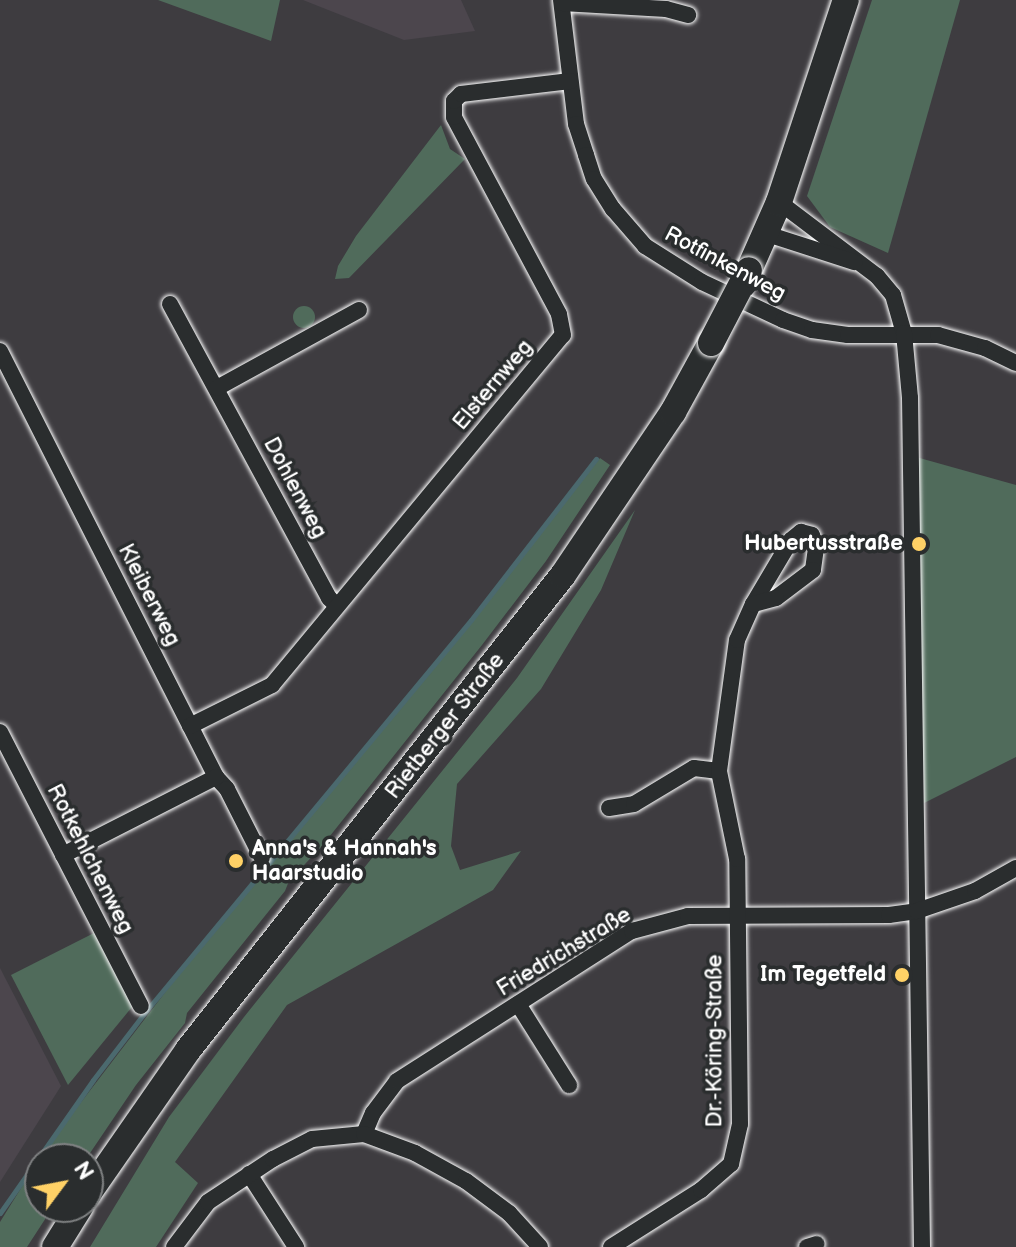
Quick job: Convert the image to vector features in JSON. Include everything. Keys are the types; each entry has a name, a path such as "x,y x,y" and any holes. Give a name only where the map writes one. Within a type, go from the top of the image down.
{"main road":[{"name":"Rietberger Straße","path":"104,1171 188,1050 563,575 673,412 749,270 779,202 846,0"},
{"path":"55,1247 70,1223"}],"street":[{"name":"Rotfinkenweg","path":"688,15 666,9 562,1 576,124 594,179 613,209 645,246 702,282 783,320 812,330 848,335 904,333"},
{"name":"Elsternweg","path":"190,726 272,685 563,335 559,314 454,117 454,101 461,94 570,81"},
{"path":"779,202 859,263 893,295 904,333 910,398 922,1247"},
{"path":"764,233 859,263"},
{"name":"Dohlenweg","path":"170,304 329,598 337,606"},
{"path":"217,388 359,310"},
{"path":"904,333 949,338 985,348 1016,363"},
{"name":"Kleiberweg","path":"0,351 216,777 227,789 262,858"},
{"name":"Dr.-Köring-Straße","path":"611,1247 701,1190 731,1164 740,1124 737,859 719,771 737,640 753,604 791,540 801,532 812,535 816,548 813,570 776,598 753,604"},
{"name":"Rotkehlchenweg","path":"0,732 141,1006"},
{"path":"609,808 634,804 694,768 719,771"},
{"path":"63,855 216,777"},
{"name":"Friedrichstraße","path":"364,1134 373,1113 397,1081 632,931 688,916 889,915 917,911 975,891 1016,868"},
{"path":"518,1004 569,1085"},
{"path":"174,1247 208,1202 249,1174 312,1139 364,1134 415,1153 466,1181 509,1213 540,1247"},
{"path":"249,1174 296,1247"}],"shaded area":[{"path":"303,0 461,0 475,31 404,40"},
{"path":"0,968 61,1086 0,1182"}],"green space":[{"path":"158,0 280,0 271,41"},
{"path":"872,0 960,0 888,253 830,227 807,196"},
{"path":"441,125 450,149 465,159 349,278 335,279 338,266 356,236"},
{"path":"304,306 312,309 315,317 312,325 304,328 296,325 293,317 296,309"},
{"path":"916,457 1016,485 1016,757 924,803"},
{"path":"600,458 610,465 546,561 187,1013 185,1023 136,1085 97,1143 50,1143 170,986 438,663"},
{"path":"635,510 601,590 541,689 457,784 451,846 460,870 521,851 493,890 287,1005 175,1162 198,1183 156,1247 90,1247 169,1117 244,1017 517,678"},
{"path":"94,933 132,1007 68,1085 11,975"},
{"path":"24,1183 24,1223 43,1223 27,1247 0,1247 0,1222"}],"waterway":[{"path":"0,1213 93,1080 146,1011 471,620 596,459"}],"place":[{"name":"Hubertusstraße","path":"919,544"},
{"name":"Anna's & Hannah's Haarstudio","path":"236,861"},
{"name":"Im Tegetfeld","path":"902,975"}]}
